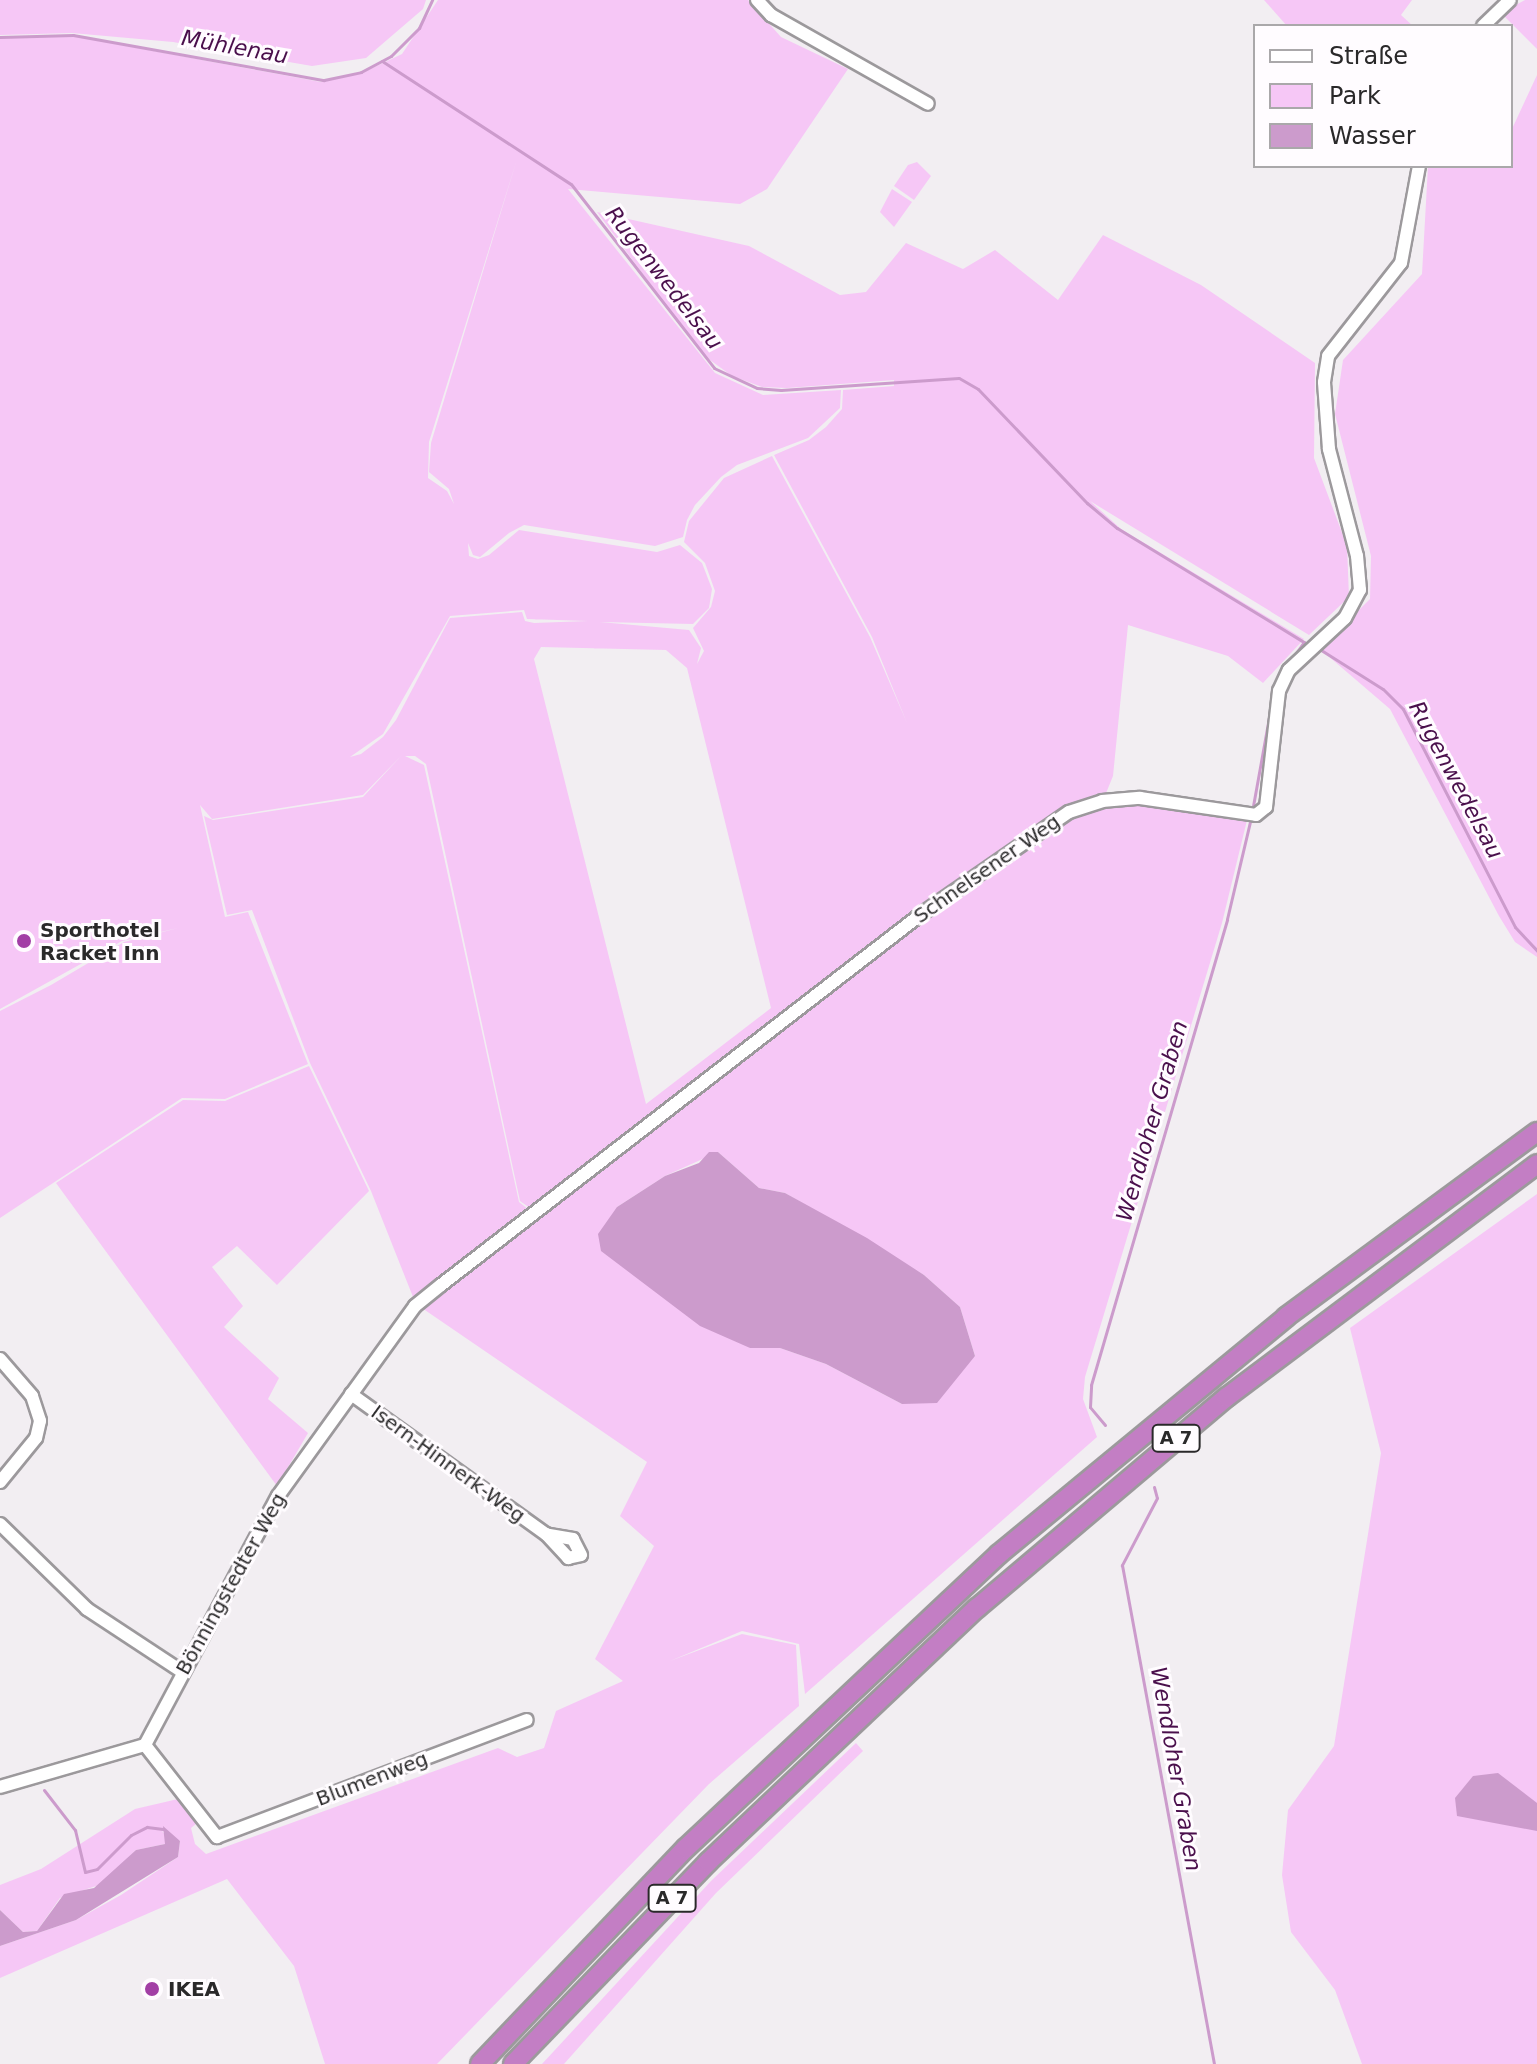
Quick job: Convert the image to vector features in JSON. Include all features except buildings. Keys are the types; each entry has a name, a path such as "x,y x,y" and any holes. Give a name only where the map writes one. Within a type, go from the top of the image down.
{"highway":[{"name":"A 7","path":"480,2064 686,1848 999,1554 1286,1317 1537,1132"},
{"name":"A 7","path":"513,2064 708,1862 977,1608 1227,1397 1537,1164"}],"street":[{"path":"757,0 771,15 928,104"},
{"path":"1485,24 1510,0"},
{"name":"Schnelsener Weg","path":"415,1306 920,915 1069,812 1102,801 1140,798 1256,815 1266,807 1279,691 1289,670 1345,618 1360,590 1357,556 1329,449 1324,382 1328,356 1401,263 1419,168"},
{"name":"Bönningstedter Weg","path":"145,1745 181,1671 278,1496 415,1306"},
{"path":"0,1359 32,1396 40,1421 36,1438 0,1482"},
{"name":"Isern-Hinnerk-Weg","path":"351,1394 546,1534"},
{"path":"0,1524 87,1609 181,1671"},
{"name":"Blumenweg","path":"145,1745 217,1837 527,1720"},
{"path":"0,1787 145,1745"}],"green space":[{"path":"0,0 426,0 423,9 366,58 312,66 173,42 72,33 0,35"},
{"path":"438,0 748,0 781,37 848,69 767,189 740,204 568,189 715,373 763,395 841,390 840,408 808,438 737,465 721,477 695,505 687,520 683,537 655,546 524,525 480,557 473,555 468,543 469,556 478,559 489,555 519,530 657,552 680,545 702,563 712,589 709,608 693,624 600,622 689,630 701,648 697,664 704,651 693,628 711,607 715,591 705,563 684,542 689,521 724,478 772,456 870,637 907,723 872,637 774,455 809,440 826,427 842,409 843,390 894,386 894,380 787,388 762,387 732,376 710,360 685,331 597,212 749,246 840,295 866,292 906,243 963,269 995,250 1058,300 1103,235 1201,285 1315,363 1314,458 1347,546 1349,597 1309,635 1090,501 1121,529 1304,639 1263,683 1228,656 1128,625 1113,776 1102,803 1140,801 1248,816 1222,923 1085,1377 1083,1399 1097,1437 805,1694 799,1644 742,1631 670,1661 742,1634 796,1645 799,1706 709,1784 437,2064 325,2064 294,1966 227,1879 0,1978 0,1946 76,1920 178,1857 180,1841 162,1831 167,1837 165,1844 136,1850 102,1884 60,1898 37,1931 23,1932 0,1910 0,1885 41,1869 135,1809 178,1799 197,1823 191,1828 195,1844 206,1854 498,1748 517,1757 544,1748 556,1711 623,1681 595,1659 654,1546 620,1516 647,1462 419,1306 537,1213 520,1201 426,764 415,756 405,756 424,765 519,1202 533,1213 415,1302 371,1191 310,1063 252,910 227,915 204,816 213,820 363,797 402,755 363,795 212,819 200,805 225,917 248,912 308,1064 225,1099 182,1098 0,1218 0,1011 124,942 178,928 122,941 0,1009 0,38 73,36 321,82 362,73 402,54","holes":["517,159 431,443 429,472 449,489 454,504 447,491 428,478 429,442","524,610 527,619 588,621 534,623 525,621 522,612 450,618 396,720 383,737 361,754 350,757 383,734 450,616","541,647 666,650 687,668 771,1008 646,1104 534,659","718,1152 759,1188 785,1193 924,1275 960,1307 975,1356 902,1404 826,1364 780,1348 750,1348 617,1207 665,1176"]},
{"path":"1264,0 1412,0 1401,15 1411,24 1285,24"},
{"path":"1525,0 1537,0 1537,49 1513,24 1501,13"},
{"path":"1537,75 1537,957 1515,942 1499,916 1390,709 1320,649 1370,599 1371,556 1335,414 1343,360 1422,274 1428,168 1513,168 1513,127"},
{"path":"917,162 931,176 914,200 894,186 908,165"},
{"path":"892,189 912,202 894,227 880,212"},
{"path":"309,1066 369,1191 277,1285 237,1246 212,1267 243,1306 224,1327 279,1378 268,1399 308,1433 277,1486 56,1183 183,1100 225,1101"},
{"path":"1537,1194 1537,2064 1362,2064 1335,1990 1291,1932 1282,1875 1288,1810 1334,1746 1381,1453 1350,1328"},
{"path":"856,1743 863,1751 716,1893 564,2064 542,2064 711,1881"}],"water":[{"path":"709,1152 718,1152 759,1188 785,1193 867,1238 924,1275 960,1307 975,1356 937,1403 902,1404 826,1364 780,1348 750,1348 700,1326 601,1251 598,1234 617,1207 665,1176 699,1163"},
{"path":"1498,1773 1537,1803 1537,1831 1457,1816 1455,1798 1473,1776"},
{"path":"163,1826 180,1841 178,1857 76,1920 0,1946 0,1910 23,1932 37,1931 64,1894 94,1888 136,1850 165,1844"}],"waterway":[{"name":"Mühlenau","path":"0,37 73,35 324,80 361,72 391,56 419,28 432,0"},
{"name":"Rugenwedelsau","path":"382,61 571,184 714,368 757,388 781,390 959,378 978,389 1087,503 1117,528 1304,642 1288,664"},
{"name":"Rugenwedelsau","path":"1321,650 1383,689 1403,709 1515,927 1537,951"},
{"name":"Wendloher Graben","path":"1253,806 1273,695"},
{"name":"Wendloher Graben","path":"1105,1425 1090,1407 1091,1385 1227,919 1250,822"},
{"name":"Wendloher Graben","path":"1154,1487 1157,1498 1122,1565 1214,2064"},
{"path":"44,1790 75,1830 85,1872 97,1869 131,1835 147,1827 163,1829"}],"place":[{"name":"Sporthotel Racket Inn","path":"24,941"},
{"name":"IKEA","path":"152,1989"}]}
